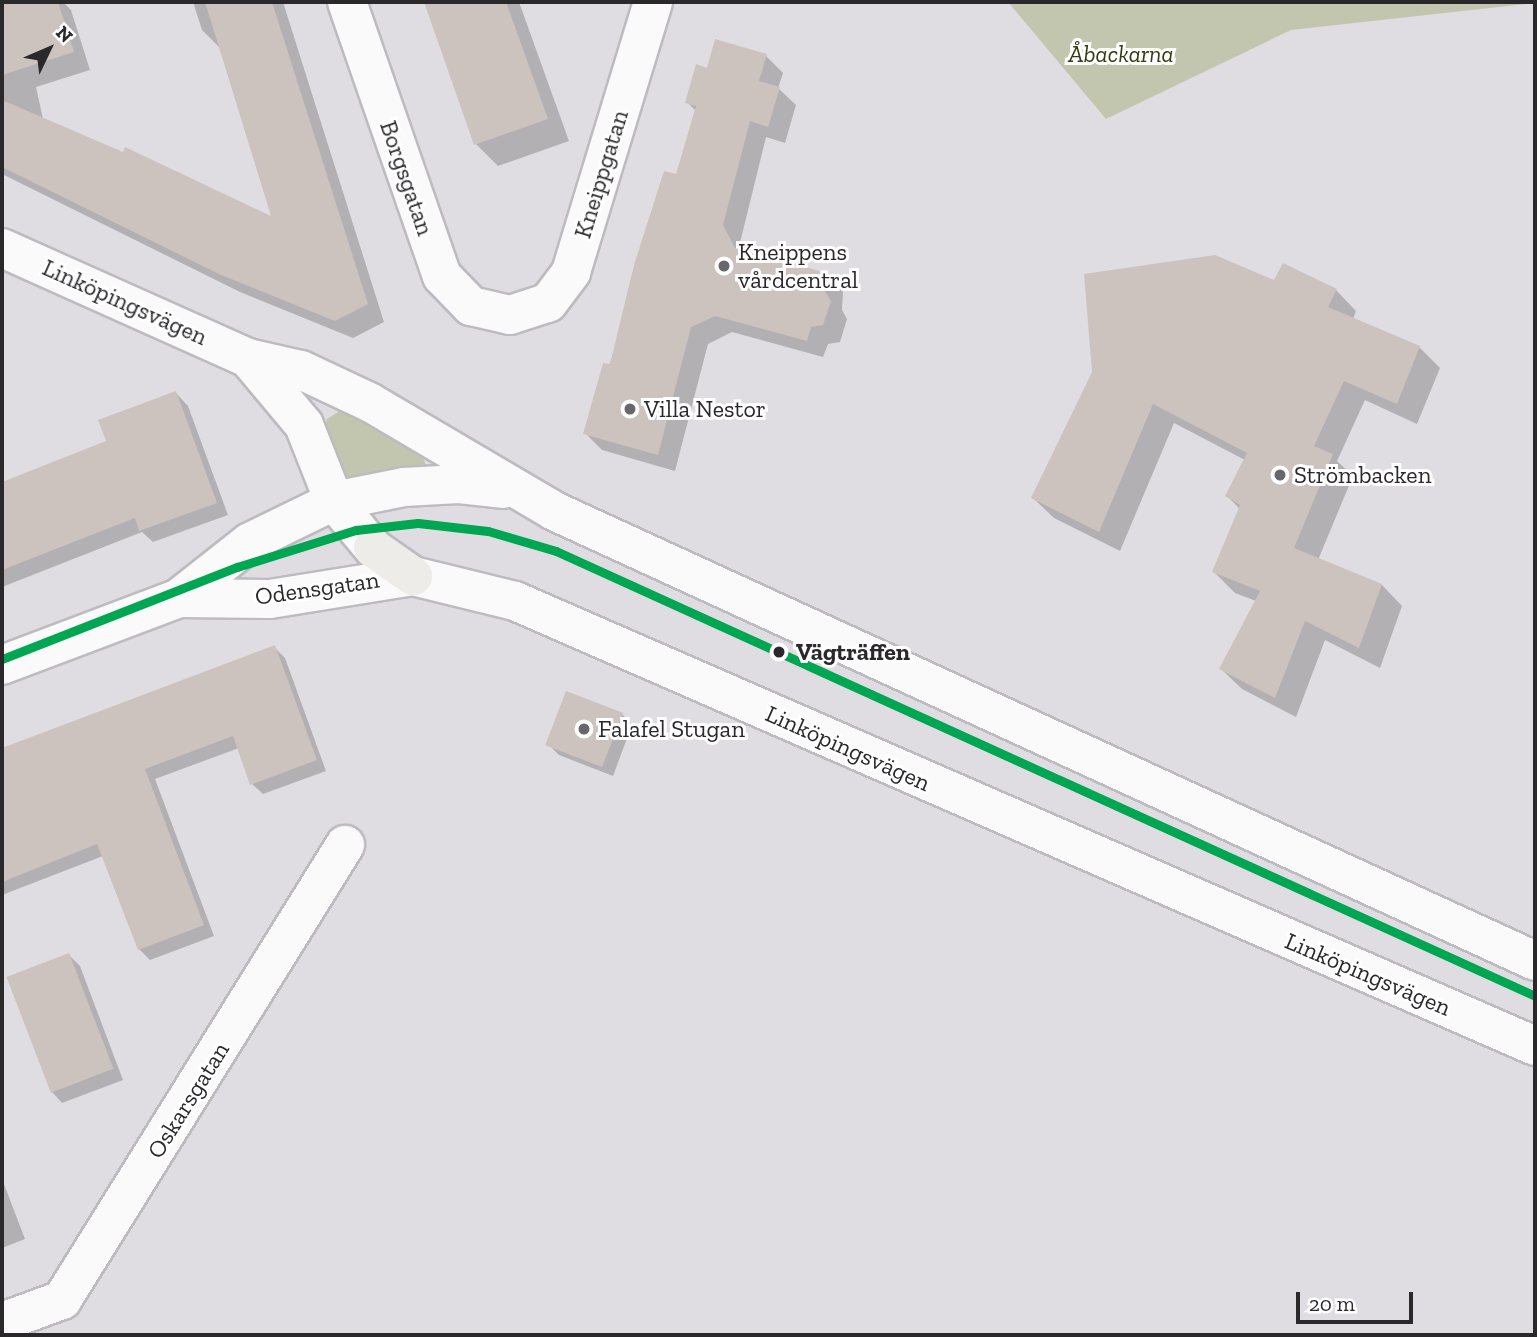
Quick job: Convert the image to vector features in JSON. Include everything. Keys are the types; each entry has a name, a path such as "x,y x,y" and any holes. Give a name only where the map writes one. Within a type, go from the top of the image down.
{"main road":[{"name":"Linköpingsvägen","path":"373,548 413,576"}],"street":[{"name":"Borgsgatan","path":"347,2 442,276 471,306 510,315"},
{"name":"Kneippgatan","path":"510,315 548,303 571,272 653,2"},
{"name":"Linköpingsvägen","path":"2,248 248,358 301,370 361,399 515,491 1535,961"},
{"name":"Linköpingsvägen","path":"248,358 304,425 334,501 373,548"},
{"name":"Odensgatan","path":"2,665 179,598 250,542 334,501 404,487 459,484 515,491"},
{"name":"Linköpingsvägen","path":"413,576 515,601 1535,1046"},
{"name":"Odensgatan","path":"179,598 270,599 413,576"},
{"name":"Oskarsgatan","path":"2,1322 62,1300 345,845"}],"green space":[{"name":"Åbackarna","path":"1008,2 1535,3 1291,30 1106,119"},
{"path":"343,409 421,450 427,469 345,481 325,427 327,419"}],"building":[{"path":"2,2 58,2 74,52 2,75"},
{"path":"205,2 272,2 368,304 335,321 221,275 2,167 2,100 123,152 125,147 271,216"},
{"path":"424,2 506,2 548,119 474,145"},
{"path":"715,39 767,54 759,81 780,87 768,127 750,121 723,225 735,248 827,273 825,291 831,301 823,325 811,327 807,341 715,316 691,327 658,455 583,434 603,363 610,364 634,265 664,171 676,174 696,106 685,103 696,64 707,68"},
{"name":"Strömbacken","path":"1215,255 1274,280 1283,263 1337,289 1328,307 1420,346 1397,404 1344,381 1314,446 1333,454 1294,548 1382,584 1359,648 1305,621 1275,698 1219,669 1260,591 1212,572 1240,505 1225,496 1247,453 1153,404 1099,532 1031,498 1092,372 1084,274"},
{"path":"176,391 217,503 139,531 135,518 2,570 2,482 106,441 98,420"},
{"path":"275,645 317,760 250,785 233,736 145,769 204,925 138,950 97,844 2,882 2,748"},
{"name":"Falafel Stugan","path":"566,691 623,713 602,767 545,745"},
{"path":"69,953 113,1069 51,1093 6,977"}],"transit line":[{"path":"2,659 237,567 356,530 418,523 488,531 556,551 1535,996"}],"place":[{"name":"Kneippens vårdcentral","path":"724,266"},
{"name":"Villa Nestor","path":"630,409"},
{"name":"Strömbacken","path":"1280,475"},
{"name":"Vägträffen","path":"779,652"},
{"name":"Falafel Stugan","path":"584,729"}]}
